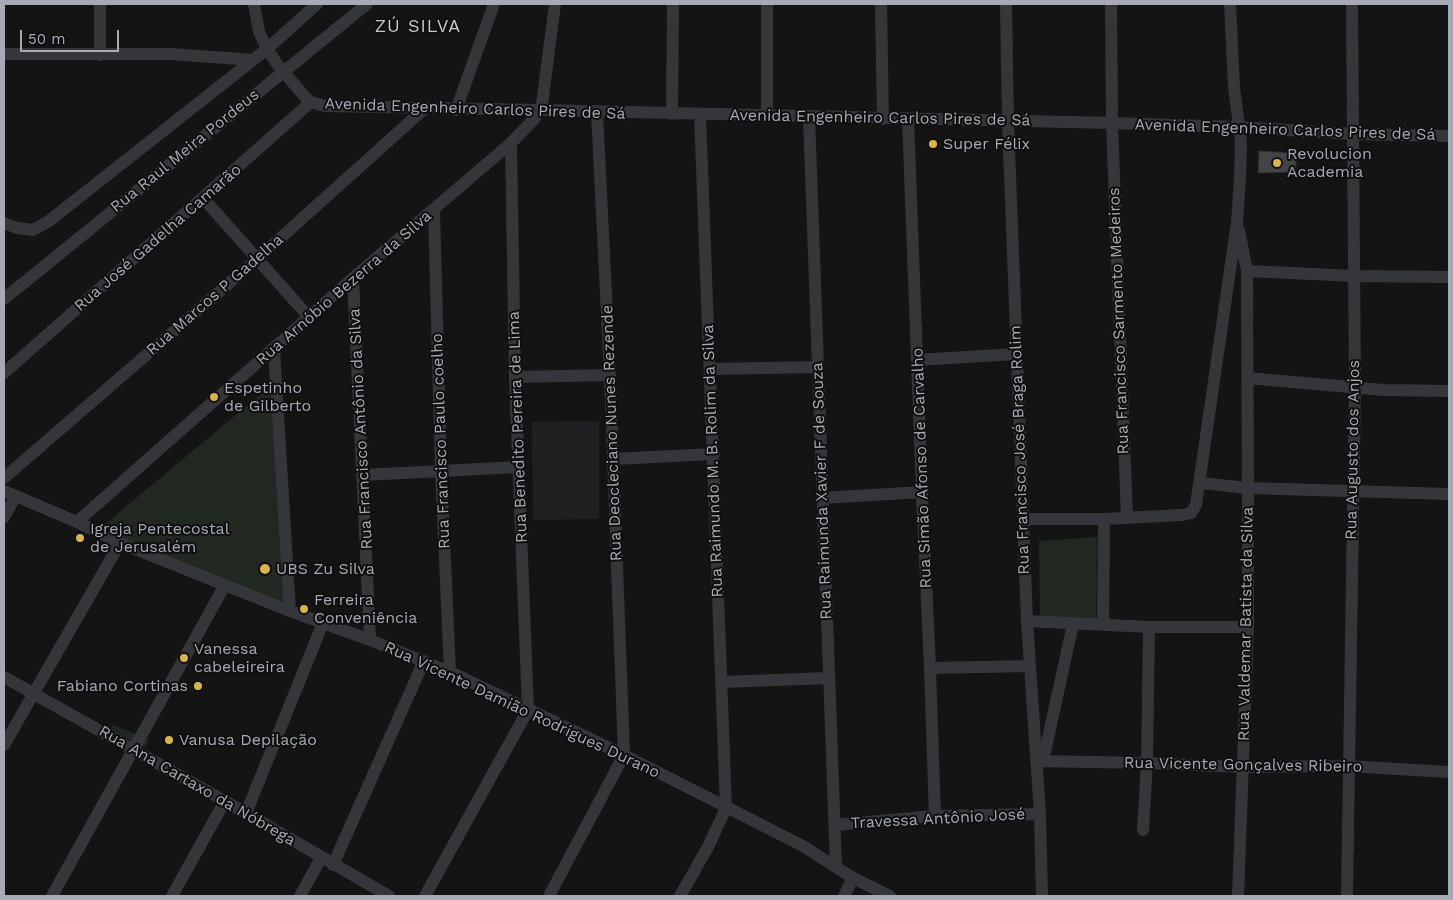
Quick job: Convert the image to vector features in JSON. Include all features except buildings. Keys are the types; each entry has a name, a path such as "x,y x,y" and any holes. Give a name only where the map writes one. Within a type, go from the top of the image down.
{"street":[{"path":"100,4 100,55"},
{"path":"254,4 259,32 266,49 300,92 311,102"},
{"path":"4,223 26,230 40,227 253,60 317,4"},
{"name":"Rua Raul Meira Pordeus","path":"4,299 367,4"},
{"path":"456,110 494,4"},
{"path":"540,110 544,95 555,4"},
{"path":"672,114 673,4"},
{"path":"767,4 767,115"},
{"path":"881,4 882,118"},
{"name":"Rua Francisco José Braga Rolim","path":"1006,4 1016,354 1027,621 1040,761 1042,896"},
{"name":"Rua Francisco Sarmento Medeiros","path":"1111,4 1112,124 1127,518"},
{"path":"1023,519 1104,519 1182,515 1191,513 1196,505 1201,483 1237,222 1242,159 1234,86 1230,4"},
{"name":"Rua Augusto dos Anjos","path":"1347,896 1354,388 1352,4"},
{"path":"4,54 171,54 253,60"},
{"name":"Avenida Engenheiro Carlos Pires de Sá","path":"311,102 325,106 456,110 540,110 1239,127 1353,134 1449,136"},
{"name":"Rua José Gadelha Camarão","path":"4,373 311,102"},
{"name":"Rua Marcos P Gadelha","path":"4,478 256,260 424,109"},
{"name":"Rua Arnóbio Bezerra da Silva","path":"77,522 309,317 511,143 535,118 540,110"},
{"name":"Rua Deocleciano Nunes Rezende","path":"598,112 624,755"},
{"name":"Rua Raimundo M. B. Rolim da Silva","path":"700,114 726,808"},
{"name":"Rua Raimunda Xavier F de Souza","path":"809,116 836,867"},
{"name":"Rua Simão Afonso de Carvalho","path":"908,119 935,816"},
{"name":"Rua Benedito Pereira de Lima","path":"511,143 515,377 528,710"},
{"path":"203,198 256,260 309,317"},
{"name":"Rua Francisco Paulo coelho","path":"434,209 441,471 450,672"},
{"path":"1237,222 1247,271 1248,488 1449,494"},
{"path":"1247,271 1354,276 1449,277"},
{"name":"Rua Francisco Antônio da Silva","path":"354,278 370,640"},
{"path":"274,349 290,612"},
{"path":"917,360 1016,354"},
{"path":"710,369 817,367"},
{"path":"515,377 610,375"},
{"path":"1248,378 1354,388 1449,391"},
{"path":"613,459 714,454"},
{"path":"364,475 518,467"},
{"name":"Rua Valdemar Batista da Silva","path":"1201,483 1248,488 1248,627 1238,896"},
{"path":"822,498 922,492"},
{"path":"4,517 10,493"},
{"name":"Rua Vicente Damião Rodrigues Durano","path":"10,493 120,543 290,612 370,640 450,672 624,755 803,846 853,878 890,896"},
{"path":"1103,625 1104,519"},
{"path":"4,745 120,543"},
{"path":"52,896 135,750 225,585"},
{"path":"1027,621 1149,627 1248,627"},
{"path":"246,813 323,623"},
{"path":"1040,761 1073,624"},
{"path":"1143,830 1147,763 1149,627"},
{"path":"332,865 424,661"},
{"path":"930,668 1030,666"},
{"name":"Rua Ana Cartaxo da Nóbrega","path":"4,677 389,896"},
{"path":"722,682 829,678"},
{"path":"425,896 528,710"},
{"path":"549,896 624,755"},
{"name":"Rua Vicente Gonçalves Ribeiro","path":"1040,761 1242,767 1348,766 1449,772"},
{"path":"172,896 225,801"},
{"path":"680,896 708,847 726,808"},
{"name":"Travessa Antônio José","path":"836,826 935,816 1040,814"},
{"path":"300,896 321,858"},
{"path":"844,896 853,878"}],"shaded area":[{"path":"279,379 289,610 99,529"},
{"path":"599,421 599,519 533,520 532,422"},
{"path":"1097,537 1096,624 1040,620 1039,541"},
{"path":"113,725 149,739 145,747 109,730"}],"place":[{"name":"Super Félix","path":"933,144"},
{"name":"Revolucion Academia","path":"1277,163"},
{"name":"Espetinho de Gilberto","path":"214,397"},
{"name":"Igreja Pentecostal de Jerusalém","path":"80,538"},
{"name":"UBS Zu Silva","path":"265,569"},
{"name":"Ferreira Conveniência","path":"304,609"},
{"name":"Vanessa cabeleireira","path":"184,658"},
{"name":"Fabiano Cortinas","path":"198,686"},
{"name":"Vanusa Depilação","path":"169,740"}],"district":[{"name":"ZÚ SILVA","path":"418,27"}]}
